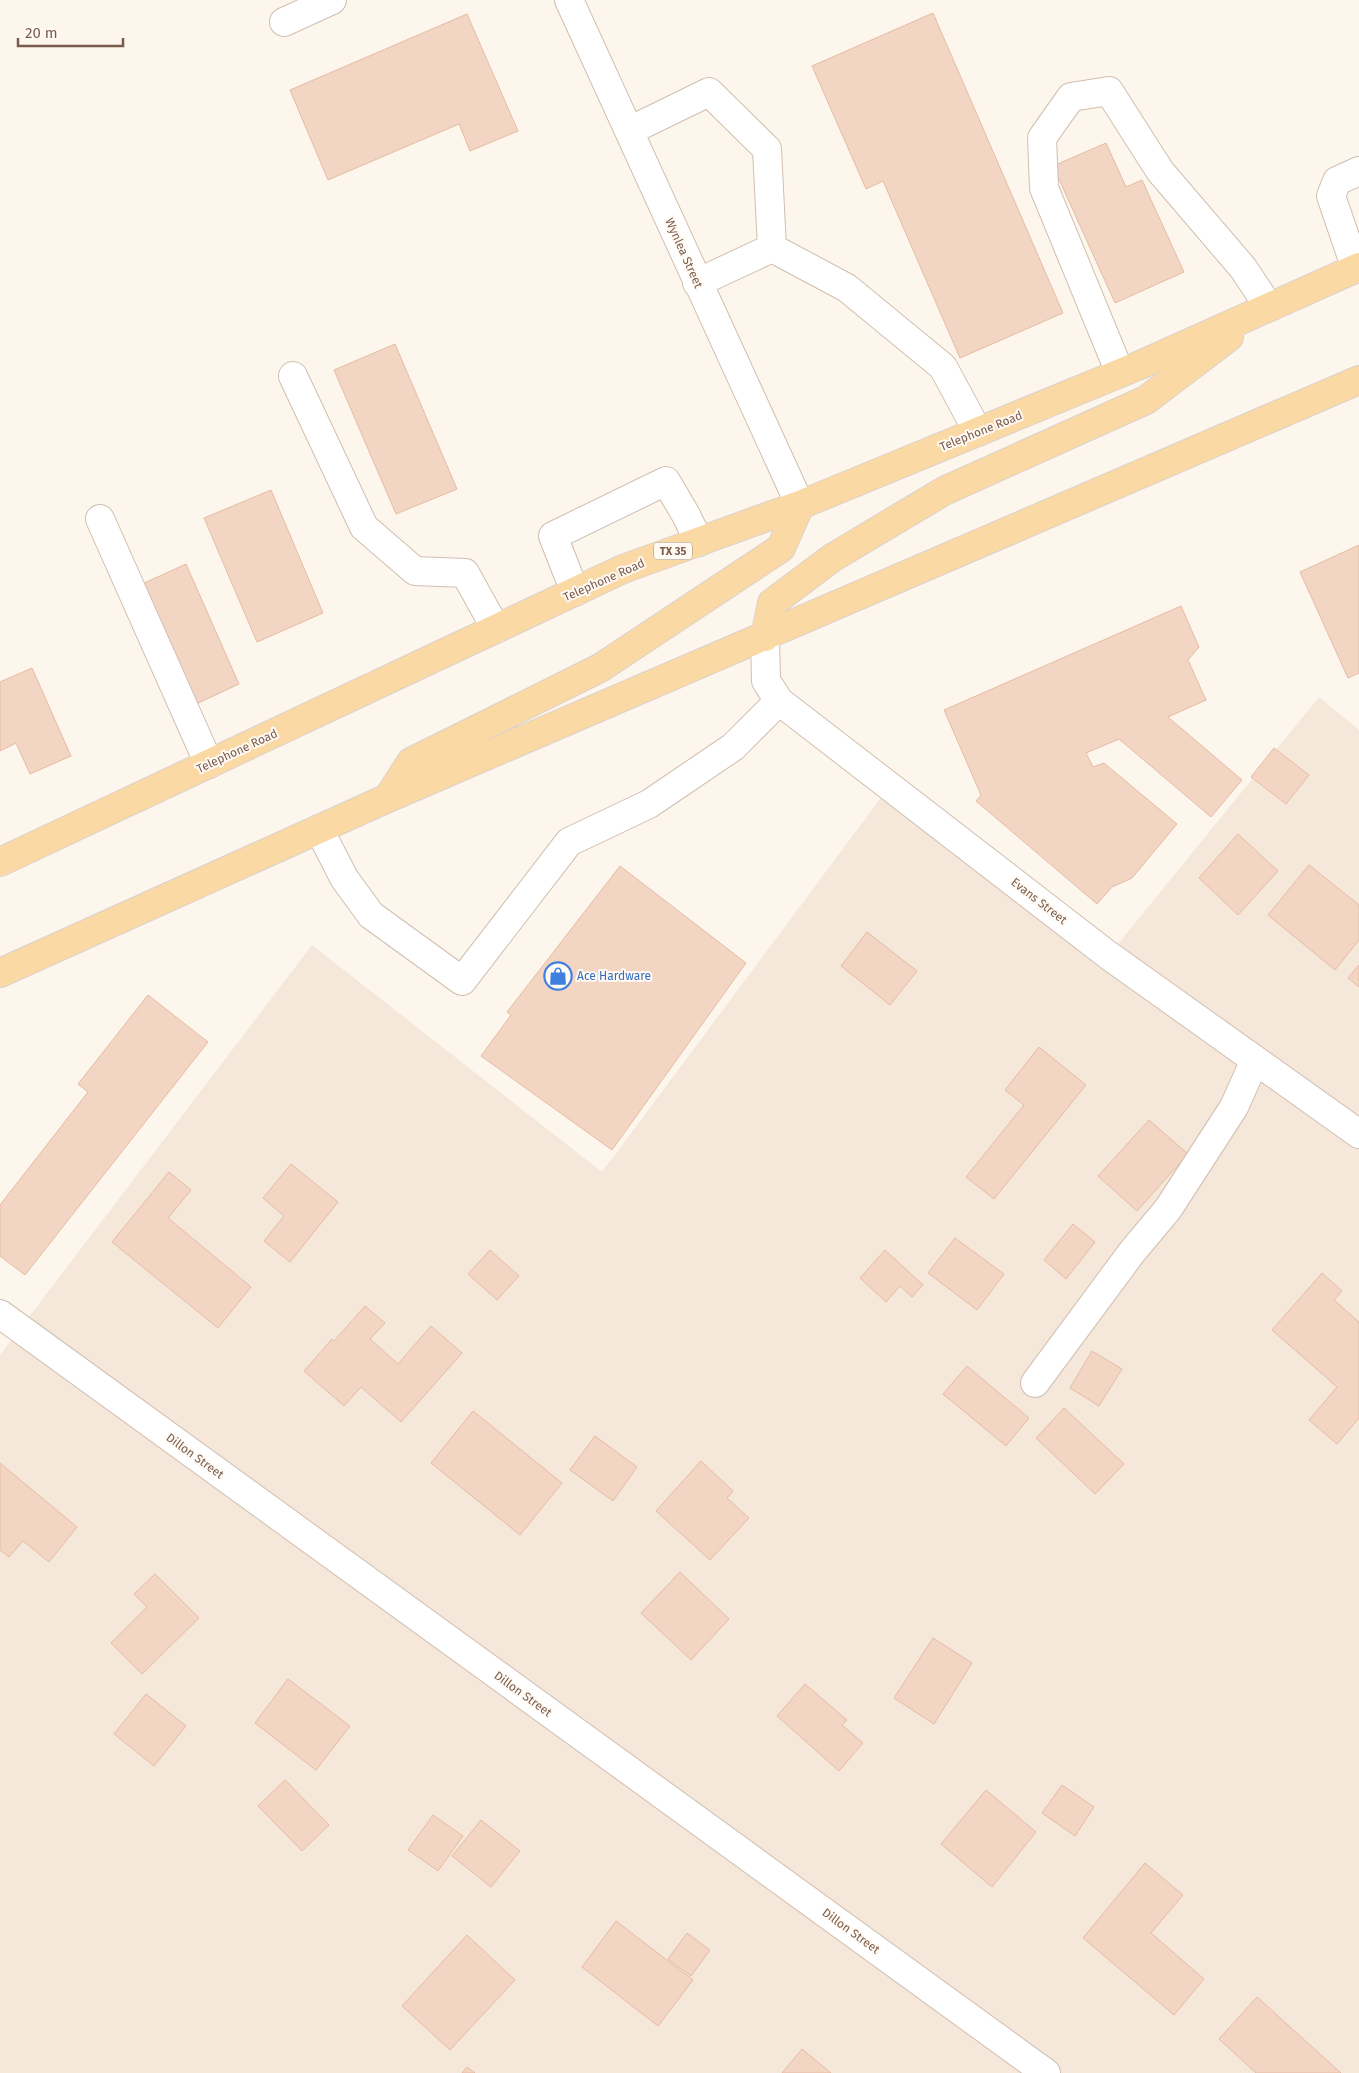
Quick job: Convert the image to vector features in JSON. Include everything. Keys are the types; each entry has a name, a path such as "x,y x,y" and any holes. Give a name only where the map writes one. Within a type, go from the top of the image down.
{"main road":[{"name":"Telephone Road","path":"0,862 623,569 800,505 1120,373 1357,268"},
{"path":"765,637 772,603 832,558 944,491 1146,400 1269,307"},
{"path":"0,972 388,798 1359,380"},
{"path":"388,798 411,762 600,668 781,548 800,505"}],"street":[{"path":"284,22 332,0"},
{"name":"Wynlea Street","path":"569,0 800,505"},
{"path":"1120,373 1044,188 1042,138 1071,97 1109,91 1160,171 1243,268 1269,307"},
{"path":"629,131 709,92 767,149 772,248"},
{"path":"1357,268 1331,196 1337,180 1359,170"},
{"path":"697,283 772,248"},
{"path":"772,248 846,288 943,367 978,432"},
{"path":"293,376 364,527 415,571 465,573 496,629"},
{"path":"574,592 553,536 666,481 699,542"},
{"path":"100,519 209,764"},
{"name":"Evans Street","path":"765,637 766,681 779,701 1108,955 1359,1134"},
{"path":"319,829 344,878 372,915 462,981 569,842 650,804 733,747 779,701"},
{"path":"1035,1383 1132,1252 1168,1209 1234,1107 1255,1060"},
{"name":"Dillon Street","path":"0,1314 1046,2073"}],"shaded area":[{"path":"1319,697 1359,730 1359,2073 0,2073 0,1355 312,945 602,1172 889,787 1109,955"}],"building":[{"path":"933,13 1063,313 960,358 883,181 866,189 812,66"},
{"path":"467,14 518,131 470,151 459,124 328,180 290,90"},
{"path":"1106,143 1126,187 1142,180 1184,272 1115,303 1053,166"},
{"path":"395,344 457,489 396,514 334,370"},
{"path":"271,490 323,613 257,642 204,518"},
{"path":"1359,545 1359,673 1348,678 1300,572"},
{"path":"186,564 239,684 194,705 140,585"},
{"path":"1181,606 1199,647 1188,660 1206,700 1168,717 1242,780 1211,817 1119,739 1086,753 1093,767 1104,763 1177,824 1132,878 1112,887 1097,904 976,801 981,795 944,710"},
{"path":"32,668 71,756 30,774 16,743 0,751 0,682"},
{"path":"1274,748 1309,775 1286,804 1251,777"},
{"path":"1238,834 1278,871 1238,915 1199,878"},
{"path":"1309,865 1359,905 1359,940 1335,970 1268,915"},
{"path":"620,866 746,963 612,1150 481,1056 511,1015 507,1012"},
{"path":"867,932 917,971 890,1005 841,966"},
{"path":"1359,965 1359,987 1348,978"},
{"path":"148,995 208,1042 25,1275 0,1256 0,1205 88,1092 78,1084"},
{"path":"1039,1047 1086,1085 994,1199 966,1177 1024,1105 1005,1090"},
{"path":"1149,1120 1188,1154 1137,1211 1098,1176"},
{"path":"291,1164 338,1202 290,1262 264,1241 284,1216 263,1198"},
{"path":"169,1172 191,1190 168,1218 251,1287 218,1328 112,1242"},
{"path":"1073,1224 1095,1242 1066,1279 1044,1260"},
{"path":"955,1238 1004,1274 977,1310 928,1273"},
{"path":"490,1250 519,1276 497,1300 468,1274"},
{"path":"885,1250 923,1285 912,1297 900,1286 886,1302 860,1278"},
{"path":"1322,1273 1342,1291 1334,1300 1359,1322 1359,1418 1337,1444 1309,1420 1337,1387 1272,1330"},
{"path":"365,1306 385,1323 370,1339 398,1364 431,1326 462,1353 401,1422 361,1387 344,1406 304,1371"},
{"path":"1092,1351 1122,1369 1099,1406 1070,1388"},
{"path":"967,1366 1029,1418 1006,1446 943,1394"},
{"path":"1064,1408 1124,1464 1095,1494 1036,1438"},
{"path":"473,1411 562,1483 520,1535 431,1463"},
{"path":"595,1436 637,1467 613,1501 570,1470"},
{"path":"701,1461 733,1491 727,1498 749,1518 710,1560 656,1511"},
{"path":"0,1463 77,1527 49,1562 23,1541 9,1557 0,1550"},
{"path":"680,1572 729,1619 691,1660 641,1613"},
{"path":"155,1574 199,1618 142,1674 111,1643 147,1607 134,1594"},
{"path":"933,1638 972,1663 934,1724 894,1698"},
{"path":"288,1679 350,1726 316,1770 255,1723"},
{"path":"805,1684 847,1720 842,1725 863,1743 839,1771 777,1716"},
{"path":"146,1694 186,1726 154,1766 114,1734"},
{"path":"285,1780 329,1825 302,1851 258,1806"},
{"path":"1062,1785 1094,1807 1075,1836 1042,1813"},
{"path":"986,1790 1036,1832 992,1887 941,1844"},
{"path":"433,1815 463,1836 438,1871 408,1850"},
{"path":"481,1820 520,1851 491,1887 452,1856"},
{"path":"1145,1863 1183,1895 1151,1933 1204,1979 1174,2015 1083,1938"},
{"path":"616,1921 693,1980 658,2026 582,1967"},
{"path":"687,1933 710,1950 691,1976 668,1959"},
{"path":"467,1935 515,1980 450,2050 402,2006"},
{"path":"1257,1997 1341,2073 1256,2073 1219,2039"},
{"path":"802,2049 831,2073 782,2073"},
{"path":"467,2067 475,2073 462,2073"}],"place":[{"name":"Ace Hardware","path":"558,976"}]}
